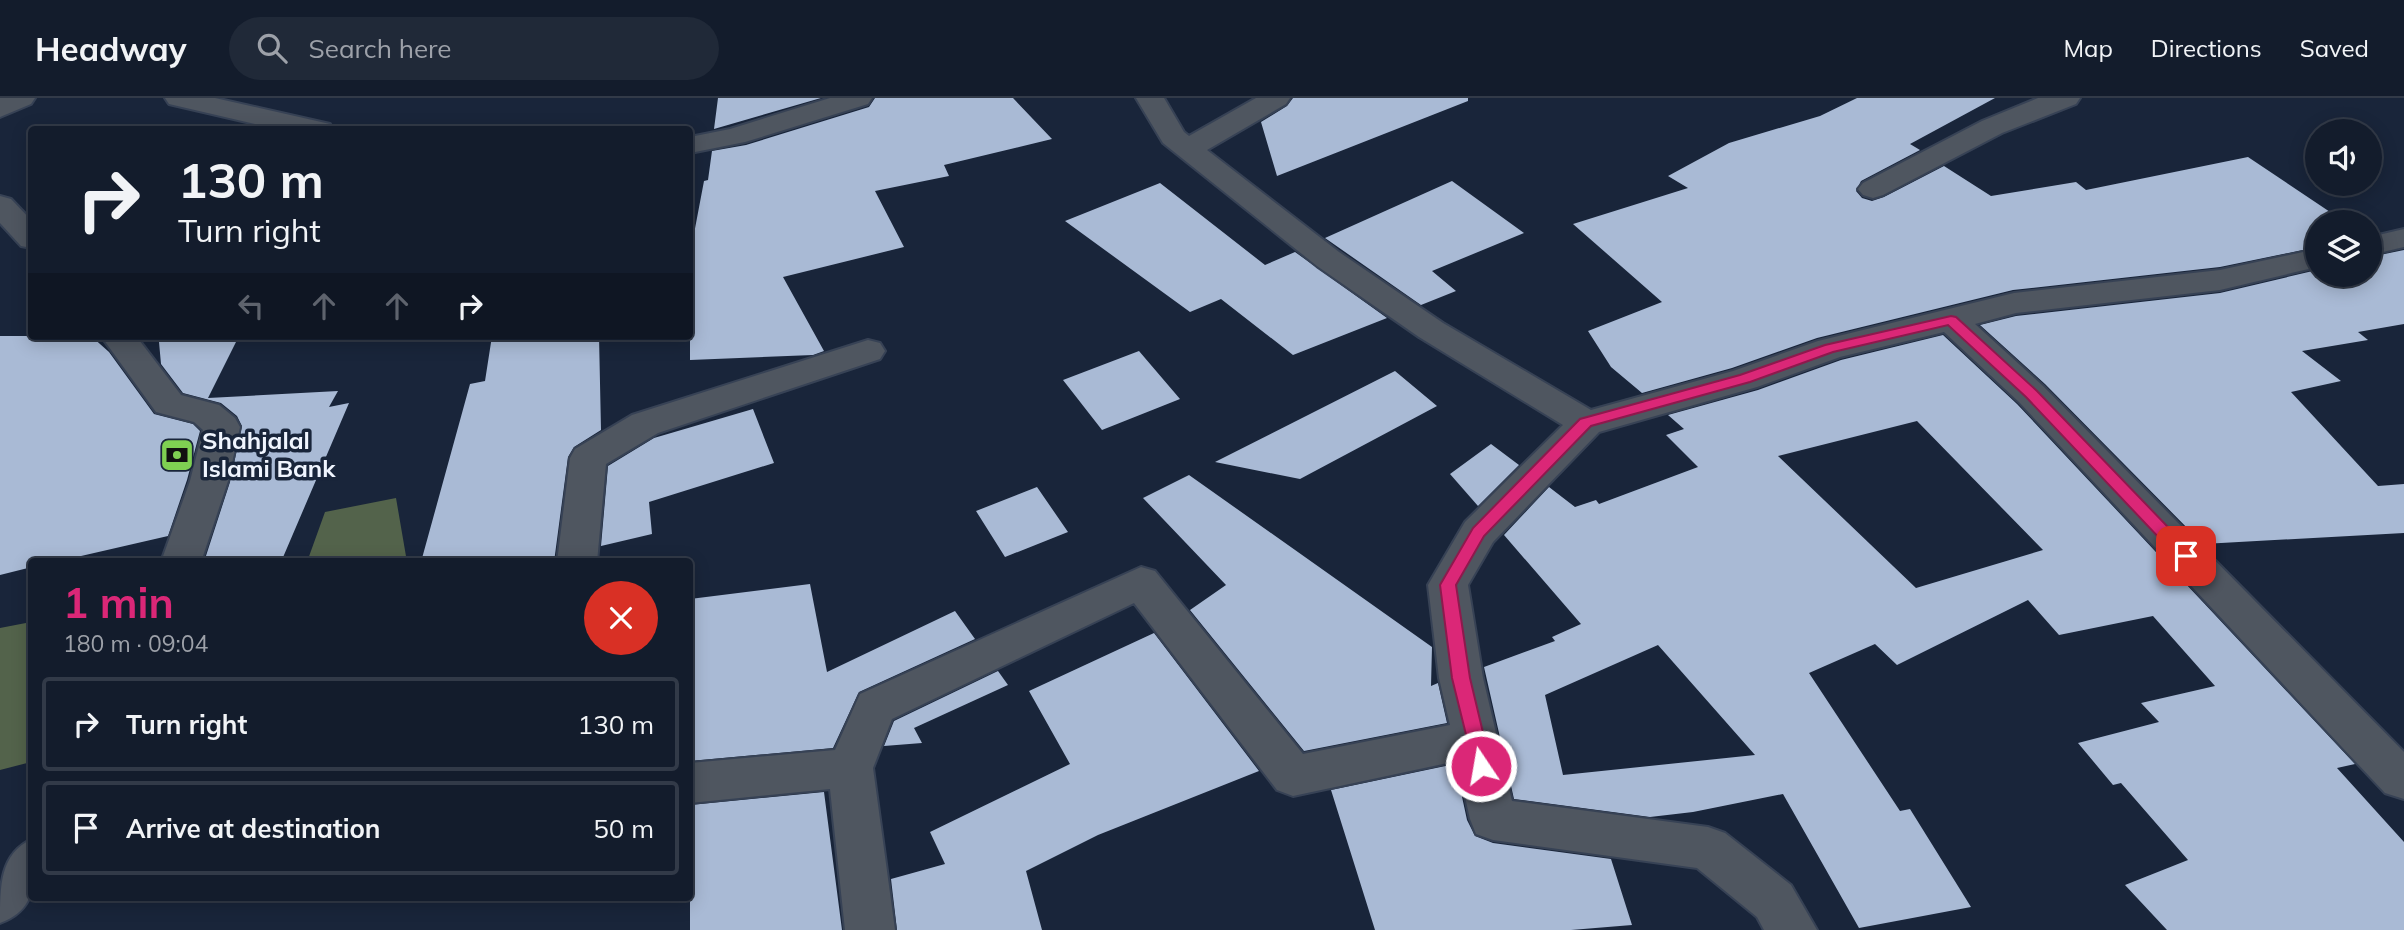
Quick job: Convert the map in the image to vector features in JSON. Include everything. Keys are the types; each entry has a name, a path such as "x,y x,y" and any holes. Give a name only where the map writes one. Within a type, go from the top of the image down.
{"street":[{"path":"0,109 21,98"},
{"path":"180,98 302,126"},
{"path":"693,144 735,136 858,98"},
{"path":"1150,98 1173,137 1328,259 1430,330 1586,422"},
{"path":"1189,148 1276,98"},
{"path":"1873,189 1920,168 2000,124 2066,98"},
{"path":"0,205 28,235"},
{"path":"2382,243 2404,238"},
{"path":"1792,930 1774,901 1708,848 1493,818 1461,678 1448,585 1479,532 1586,422 1745,379 1830,349 2014,303 2220,279 2305,261"},
{"path":"1951,320 2031,394 2403,780"},
{"path":"121,340 169,404 206,413 222,427 209,481 182,558"},
{"path":"577,558 588,458 645,424 868,351"},
{"path":"870,930 850,768 875,707 1141,582 1293,776 1475,739"},
{"path":"693,783 850,768"},
{"path":"0,900 28,865"}],"shaded area":[{"path":"396,498 406,558 308,558 325,512"},
{"path":"28,623 28,763 0,770 0,628"}],"building":[{"path":"718,98 821,98 714,129"},
{"path":"875,98 1013,98 1052,139 944,165 949,176 875,191 904,247 783,277 824,351 813,355 690,360 690,340 693,340 693,239 704,181 708,180 712,151 746,145 869,107"},
{"path":"1293,98 1468,98 1468,101 1277,176 1261,122 1287,106"},
{"path":"1857,98 1995,98 1910,144 1920,150 1861,181 1856,191 1862,198 1872,201 1944,166 1991,196 2076,182 2086,190 2248,157 2327,210 2305,210 2305,249 2220,267 2013,290 1817,338 1732,368 1642,393 1611,367 1588,331 1662,302 1573,224 1688,188 1668,176 1729,143 1820,116"},
{"path":"1452,181 1524,233 1432,271 1456,291 1421,305 1325,238"},
{"path":"1160,183 1265,265 1295,252 1387,318 1293,355 1221,299 1190,312 1065,221"},
{"path":"2404,250 2404,324 2358,332 2368,340 2302,351 2341,381 2291,392 2378,486 2404,484 2404,533 2203,544 2045,384 1980,325 2016,316 2220,293 2305,273 2305,287 2382,287 2382,255"},
{"path":"1943,335 2017,404 2355,764 2337,768 2404,842 2404,930 2167,930 2125,885 2188,860 2121,783 2113,785 2078,743 2159,722 2141,703 2215,686 2153,616 2059,635 2028,600 1897,665 1875,644 1809,673 1900,811 1910,809 1971,907 1859,928 1783,794 1693,812 1650,817 1514,799 1484,667 1555,641 1552,637 1581,624 1504,535 1549,487 1575,507 1596,500 1599,504 1698,467 1666,435 1684,429 1668,415 1758,390 1841,360","holes":["1917,421 2043,550 1916,588 1778,456","1658,645 1755,755 1563,775 1545,695"]},
{"path":"0,336 28,336 28,340 96,340 109,352 154,414 193,424 200,431 168,536 72,558 28,558 28,568 0,575"},
{"path":"237,340 208,398 338,391 329,407 349,403 283,558 205,558 230,482 242,426 237,416 221,403 183,393 161,364 159,342"},
{"path":"491,340 599,340 601,430 574,447 568,457 555,558 422,558 470,384 485,381"},
{"path":"1139,351 1180,399 1102,430 1063,380"},
{"path":"1395,371 1437,406 1300,479 1215,462"},
{"path":"753,409 774,463 649,502 652,534 601,546 608,466 654,438"},
{"path":"1491,444 1519,465 1478,506 1450,474"},
{"path":"1189,475 1432,647 1431,686 1438,683 1447,723 1304,751 1190,610 1226,585 1143,498"},
{"path":"1037,487 1068,532 1005,557 976,511"},
{"path":"810,584 827,672 955,611 975,639 859,692 833,748 693,761 693,599"},
{"path":"1154,633 1259,771 1098,835 1026,871 1042,930 897,930 891,879 945,864 930,832 1070,764 1029,691"},
{"path":"998,671 1008,685 914,728 922,743 884,746 894,721"},
{"path":"1455,764 1467,820 1475,836 1493,843 1611,859 1632,925 1571,930 1375,930 1331,790"},
{"path":"824,792 842,930 690,930 690,901 693,901 693,805"}],"place":[{"name":"Shahjalal Islami Bank","path":"177,455"}],"route":[{"path":"1481,766 1461,678 1448,585 1479,532 1586,422 1745,379 1830,349 1951,320 2031,394 2186,556"}]}
